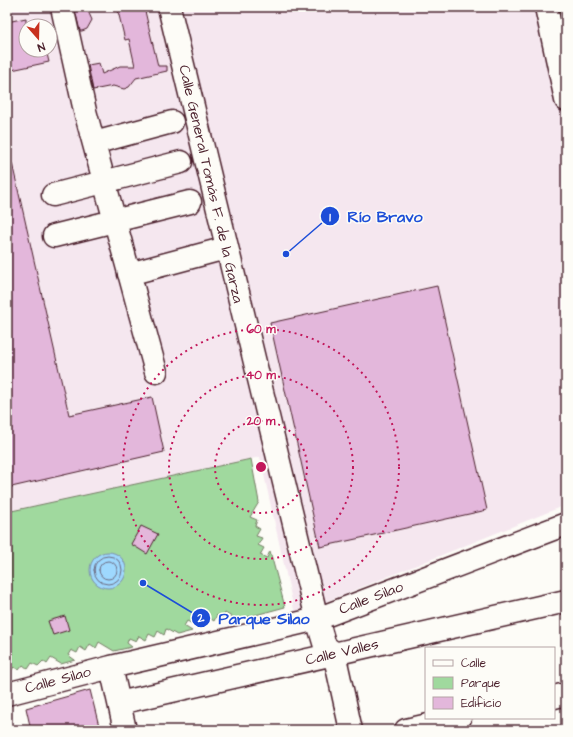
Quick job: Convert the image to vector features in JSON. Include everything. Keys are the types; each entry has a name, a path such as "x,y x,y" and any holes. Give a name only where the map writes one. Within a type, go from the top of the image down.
{"street":[{"path":"62,7 104,182 156,372"},
{"name":"Calle General Tomás F. de la Garza","path":"169,7 226,248 317,619 325,646 334,653 351,730"},
{"path":"546,7 566,100"},
{"path":"94,143 172,122"},
{"path":"53,195 181,162"},
{"path":"54,236 190,202"},
{"path":"129,274 226,248"},
{"name":"Calle Silao","path":"7,694 111,666 317,619 566,524"},
{"name":"Calle Valles","path":"119,703 566,601"},
{"path":"111,666 125,730"},
{"path":"555,697 566,694"},
{"path":"406,730 456,719"}],"shaded area":[{"path":"7,7 566,7 566,505 295,614 260,457 7,512"}],"green space":[{"path":"547,7 566,7 566,95"},
{"path":"251,459 259,502 250,517 257,520 255,526 260,529 256,536 262,538 258,545 264,548 260,555 267,558 270,551 285,607 237,620 225,613 222,619 217,615 214,621 208,617 204,623 199,620 195,625 187,621 184,626 192,631 177,635 166,629 164,635 158,631 155,637 149,634 146,640 139,636 136,641 129,638 127,643 132,647 114,651 99,642 96,648 90,644 86,651 80,647 77,653 71,650 68,655 75,660 61,664 51,658 47,664 43,661 38,666 32,663 28,669 23,665 19,670 14,667 9,673 7,672 7,512"}],"water":[{"path":"112,552 121,557 125,563 125,577 121,583 112,588 104,588 95,583 91,577 90,566 95,557 101,553"}],"building":[{"path":"117,7 144,7 158,66 167,66 167,71 136,78 129,87 124,89 113,86 93,90 88,65 99,63 102,74 120,66 135,66 129,39 125,40"},
{"path":"78,8 88,11 92,20 87,29 82,31 80,31 75,10"},
{"path":"18,20 18,58 48,58 49,62 7,71 7,22"},
{"path":"12,163 69,415 152,397 164,452 7,488 7,164"},
{"path":"437,286 487,510 320,547 270,323"},
{"path":"141,526 158,534 147,554 131,544"},
{"path":"65,616 69,630 53,635 48,621"},
{"path":"90,690 100,730 31,730 26,708"}],"place":[{"name":"Río Bravo","path":"286,254"},
{"name":"Parque Silao","path":"143,583"}]}
